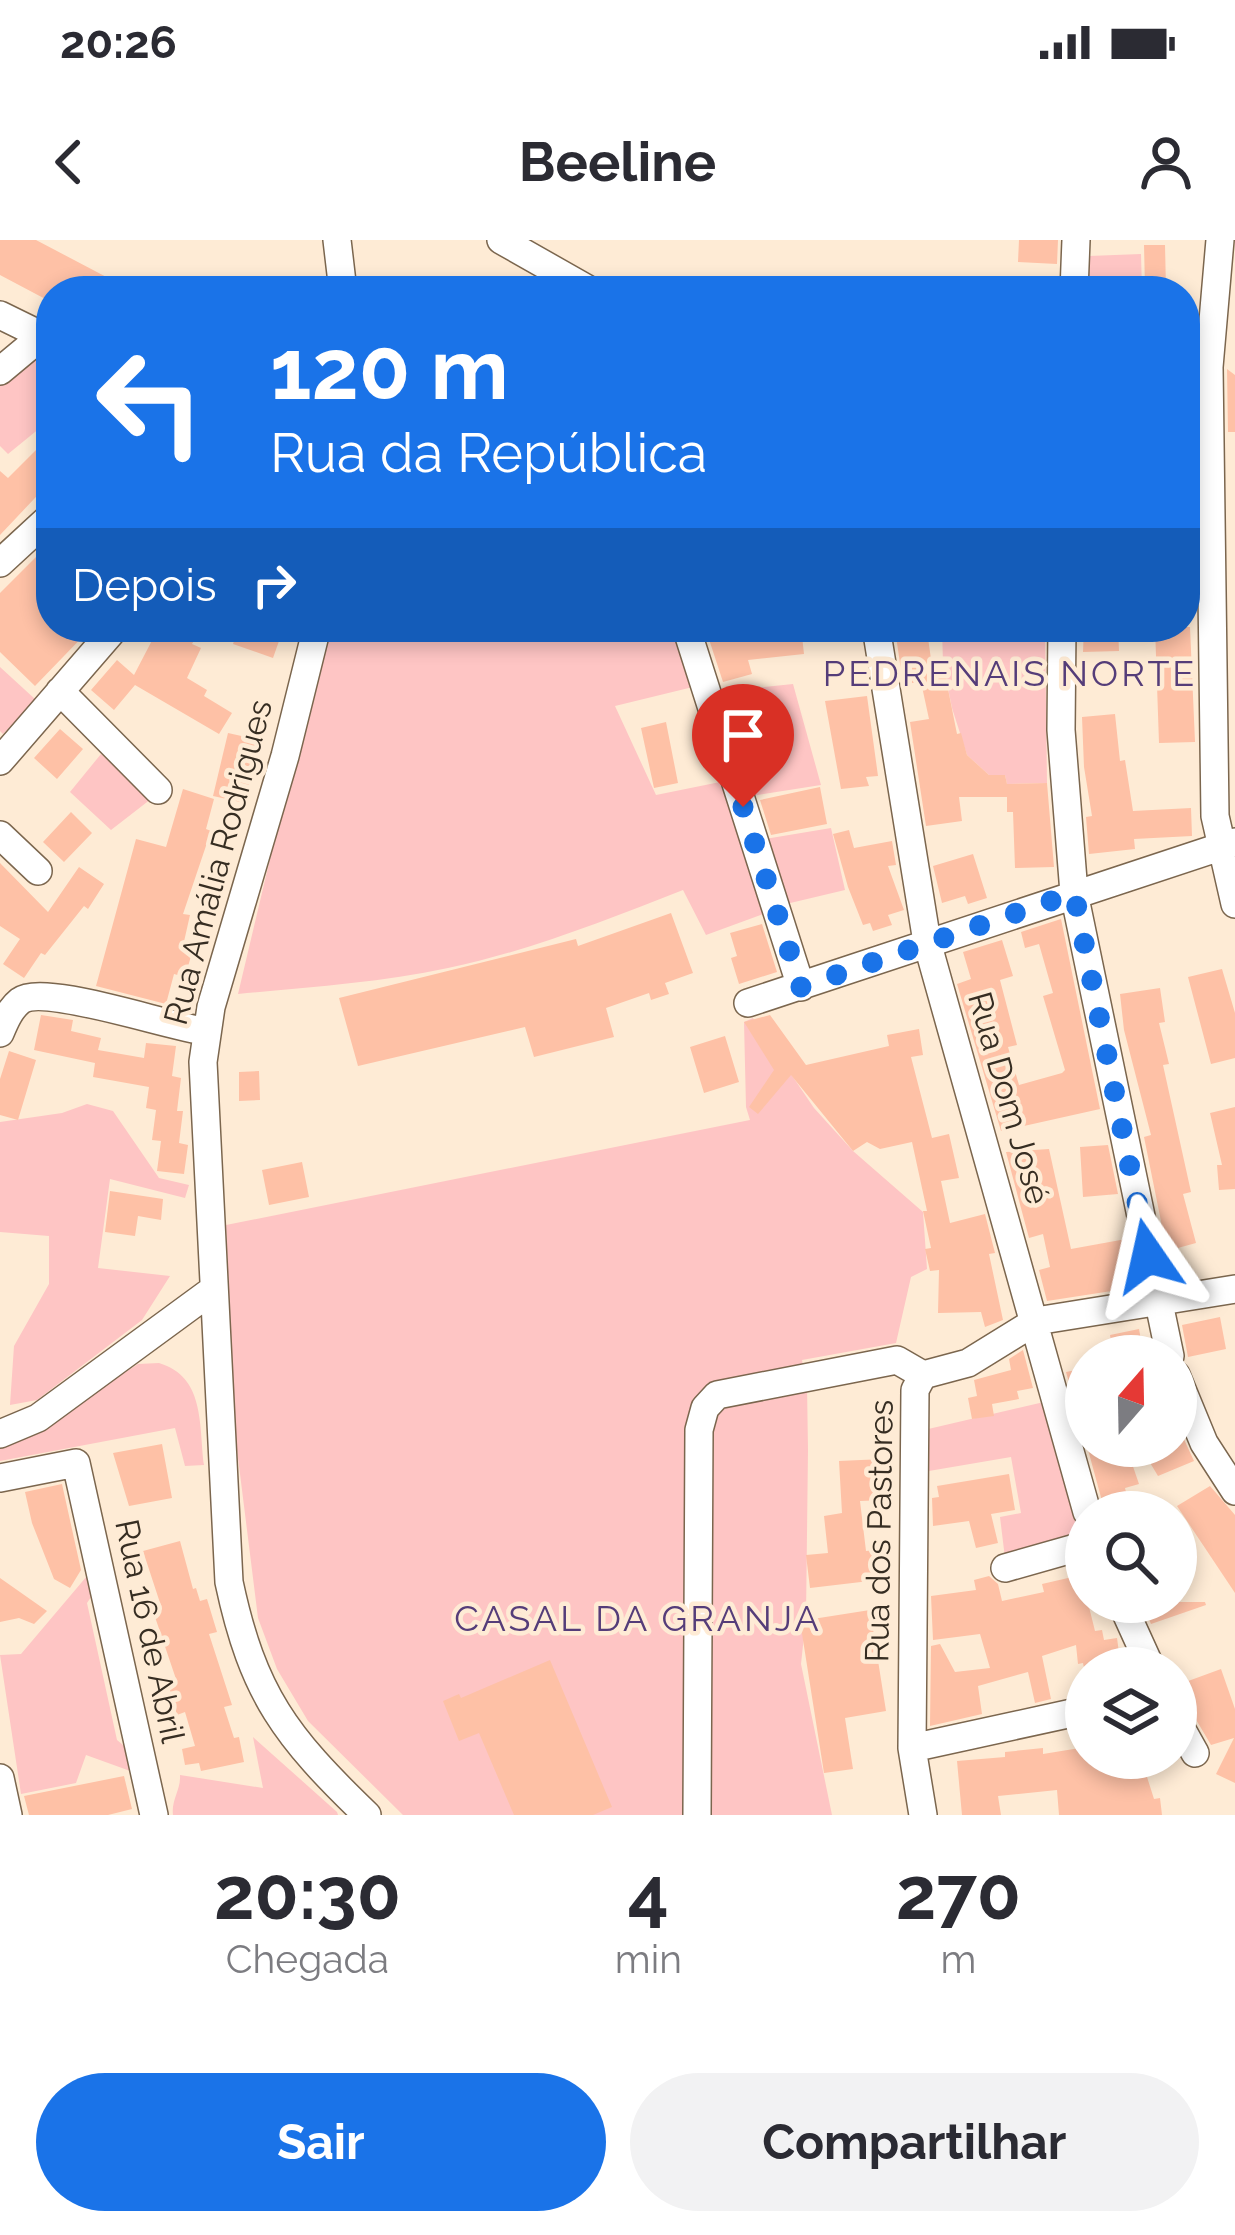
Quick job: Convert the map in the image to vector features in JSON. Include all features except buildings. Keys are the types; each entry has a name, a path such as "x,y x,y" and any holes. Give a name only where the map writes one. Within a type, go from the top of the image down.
{"street":[{"path":"337,240 341,276"},
{"path":"501,240 565,276"},
{"path":"1075,276 1076,240"},
{"path":"1220,240 1224,353 1209,367 1215,816 1228,844 1230,896"},
{"path":"0,315 36,333"},
{"path":"0,371 36,345"},
{"path":"0,562 36,530"},
{"path":"0,761 103,642"},
{"name":"Rua Amália Rodrigues","path":"313,642 205,1031 203,1062 229,1582 241,1638 279,1718 308,1758 367,1815"},
{"path":"691,642 801,987"},
{"name":"Rua Dom José","path":"878,642 928,942 1081,1491"},
{"path":"1062,642 1061,730 1074,893 1165,1335"},
{"path":"60,691 158,790"},
{"path":"0,835 38,871"},
{"path":"748,1003 1228,844"},
{"path":"0,1033 22,999 37,995 84,1002 172,1028 205,1031"},
{"path":"0,1434 38,1418 214,1289"},
{"path":"1036,1321 1235,1289"},
{"name":"Rua dos Pastores","path":"923,1815 911,1748 915,1390 923,1375 968,1363 1036,1321"},
{"path":"697,1815 699,1430 705,1408 717,1395 897,1360 923,1375"},
{"path":"1197,1426 1235,1491"},
{"name":"Rua 16 de Abril","path":"0,1478 76,1462 154,1815"},
{"path":"1005,1568 1065,1551"},
{"path":"911,1748 1065,1715"},
{"path":"0,1778 8,1815"}],"shaded area":[{"path":"1141,254 1142,276 1088,276 1089,256"},
{"path":"36,354 36,431 8,454 0,446 0,385"},
{"path":"321,642 683,642 697,686 615,706 656,795 725,781 766,913 706,935 683,890 567,934 478,961 396,977 238,994"},
{"path":"942,642 1045,642 1047,783 1007,784 1005,775 989,775 967,755 943,664"},
{"path":"0,667 36,700 3,734 0,731"},
{"path":"793,684 821,785 751,796 716,692"},
{"path":"101,754 151,799 111,830 70,792"},
{"path":"831,828 845,890 786,904 759,840"},
{"path":"753,1018 814,1108 853,1151 923,1212 927,1269 911,1277 896,1343 802,1360 808,1450 801,1664 832,1815 403,1815 308,1721 277,1669 258,1618 235,1434 226,1225 750,1120 744,1022"},
{"path":"87,1104 113,1111 159,1178 189,1185 185,1198 110,1179 98,1268 170,1276 142,1320 37,1400 10,1405 14,1346 49,1284 49,1236 0,1232 0,1122 62,1113"},
{"path":"159,1363 185,1379 192,1391 204,1465 185,1466 175,1428 0,1461 0,1447 25,1438 138,1364"},
{"path":"1044,1402 1069,1491 1065,1491 1065,1540 1005,1558 1000,1517 1021,1513 1011,1457 923,1472 924,1430"},
{"path":"87,1576 93,1594 87,1603 117,1740 129,1750 133,1772 86,1755 76,1783 21,1794 0,1655 21,1654"},
{"path":"253,1737 338,1815 173,1815 180,1775 263,1788"}],"district":[{"name":"PEDRENAIS NORTE","path":"1010,673"},
{"name":"CASAL DA GRANJA","path":"638,1618"}],"route":[{"path":"743,807 801,987 1074,893 1148,1256"}]}
